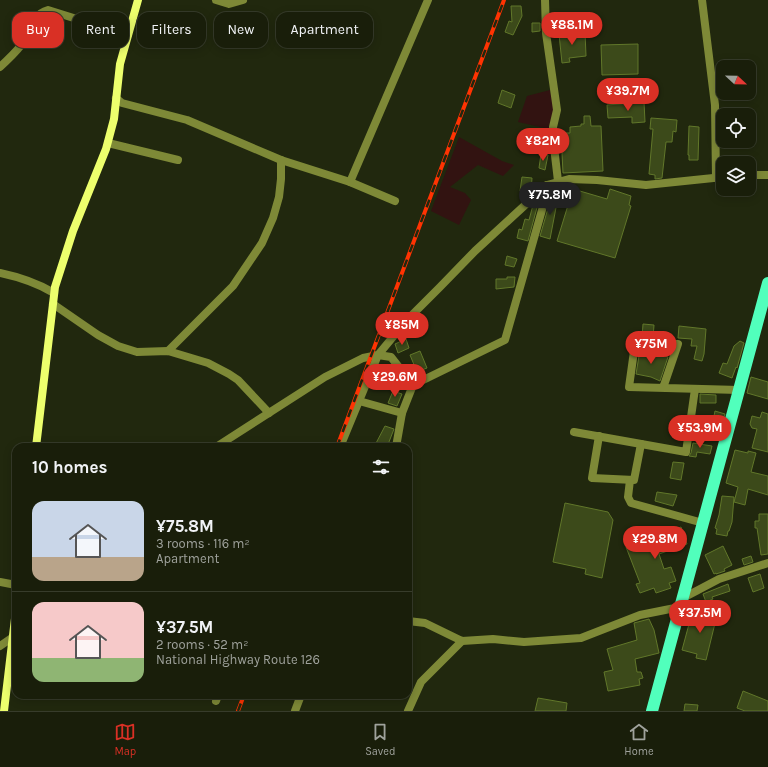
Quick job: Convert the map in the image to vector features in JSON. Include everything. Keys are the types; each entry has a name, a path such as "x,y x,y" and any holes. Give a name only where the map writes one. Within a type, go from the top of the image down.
{"highway":[{"path":"652,711 768,282"}],"street":[{"path":"129,32 138,0"},
{"path":"216,0 229,4 243,0"},
{"path":"350,182 428,0"},
{"path":"545,0 546,33 556,110 553,127 558,181"},
{"path":"702,0 715,105 718,156"},
{"path":"0,67 23,42 36,16 42,11 48,10 72,18"},
{"path":"36,443 54,293 72,232 108,142 114,118 120,64 125,48"},
{"path":"116,98 122,103 187,120 281,160 350,182 395,201"},
{"path":"108,142 178,160"},
{"path":"168,351 232,286 262,243 273,218 279,197 281,160"},
{"path":"756,175 768,175"},
{"path":"342,443 378,355 407,320 440,286 547,185 569,179 646,185 716,178"},
{"path":"397,443 402,413 412,385 505,340 546,196 547,185"},
{"path":"0,273 40,285 54,293"},
{"path":"53,304 98,335 118,346 137,352 168,351 208,363 238,380 269,413"},
{"path":"663,388 678,344 635,344 629,387 695,389 739,390"},
{"path":"222,443 325,377 363,358 378,355 391,357 412,385"},
{"path":"574,432 686,452 695,389"},
{"path":"359,401 402,413"},
{"path":"599,436 592,478 634,480 641,444"},
{"path":"630,480 628,497 631,504 703,523"},
{"path":"412,621 425,623 462,641 493,640 524,642 581,638 640,615 682,603 719,579 768,564"},
{"path":"0,582 12,584"},
{"path":"0,646 12,637"},
{"path":"408,711 421,682 462,641"},
{"path":"4,711 12,651"},
{"path":"295,711 300,699"}],"shaded area":[{"path":"550,90 554,109 549,129 518,122 527,96"},
{"path":"459,137 502,161 514,165 503,176 478,165 450,187 465,193 471,200 459,225 431,211"}],"building":[{"path":"511,6 521,6 522,16 513,35 505,32 509,21 512,22"},
{"path":"532,23 540,23 540,31 532,32"},
{"path":"585,32 586,56 569,58 570,62 562,63 559,34"},
{"path":"638,44 638,74 602,75 601,45"},
{"path":"502,90 515,95 511,108 498,103"},
{"path":"644,102 645,122 632,123 632,117 608,118 607,105"},
{"path":"584,116 590,116 591,126 601,126 603,171 563,173 561,133 570,133 570,127 581,126 581,124 584,124"},
{"path":"651,118 677,120 676,132 673,131 672,142 666,142 662,178 655,179 655,175 649,174 653,129 650,129"},
{"path":"689,126 699,127 698,160 689,160"},
{"path":"530,129 537,131 535,138 528,136"},
{"path":"541,154 548,155 545,170 539,168"},
{"path":"522,177 532,178 531,192 520,191"},
{"path":"573,189 607,199 610,189 631,196 629,205 631,206 615,258 557,241"},
{"path":"552,190 559,192 550,239 540,236"},
{"path":"539,200 528,241 517,238 519,229 522,230 525,219 529,220 533,205 535,205"},
{"path":"507,256 517,259 514,267 505,265"},
{"path":"507,277 515,277 514,287 496,289 496,279 507,279"},
{"path":"643,324 654,325 653,338 642,338"},
{"path":"679,326 706,329 702,361 694,359 697,346 691,346 692,339 678,338"},
{"path":"406,339 409,348 398,353 395,344"},
{"path":"740,341 744,343 737,368 736,367 732,378 719,373 723,363 727,364 734,346"},
{"path":"640,350 659,353 668,357 660,381 651,377 636,374"},
{"path":"420,351 427,368 417,372 410,355"},
{"path":"751,377 768,382 768,399 747,393"},
{"path":"393,391 402,394 397,406 388,403"},
{"path":"700,394 716,395 716,403 700,403"},
{"path":"715,411 725,414 721,429 708,426 709,420 713,421"},
{"path":"762,412 768,414 768,452 752,448 757,429 752,428 750,424 752,416 760,418"},
{"path":"385,426 394,429 389,443 376,443"},
{"path":"693,443 712,446 710,454 697,452 696,457 689,456"},
{"path":"735,450 756,453 751,472 768,476 768,495 748,489 745,505 734,502 738,487 726,483"},
{"path":"673,462 684,463 681,480 670,478"},
{"path":"657,492 677,495 673,506 655,501"},
{"path":"722,496 734,497 732,522 727,536 716,534 717,529 715,528"},
{"path":"565,503 608,512 613,520 602,578 585,574 586,569 553,562"},
{"path":"759,514 768,514 768,554 761,555 757,528 755,528 755,521 759,521"},
{"path":"681,527 687,544 659,554 664,569 671,567 676,581 669,583 671,588 656,593 654,588 640,593 636,584 640,583 626,547 635,544 632,538 640,535 643,541"},
{"path":"723,546 732,565 724,569 725,571 714,574 705,555"},
{"path":"751,556 753,562 744,565 742,559"},
{"path":"760,574 764,588 753,592 748,578"},
{"path":"728,584 730,591 712,597 713,599 706,602 703,594"},
{"path":"709,609 718,611 706,660 696,658 697,654 682,650 692,613 707,617"},
{"path":"649,619 654,630 659,653 635,659 637,672 641,672 643,678 639,679 640,685 608,691 604,672 613,670 607,649 637,640 634,623"},
{"path":"743,691 768,701 768,711 745,711 737,708"},
{"path":"538,698 567,703 566,711 535,711"},
{"path":"685,704 698,705 697,711 684,711"}],"railway":[{"path":"338,443 504,0"},
{"path":"238,711 242,699"}]}
